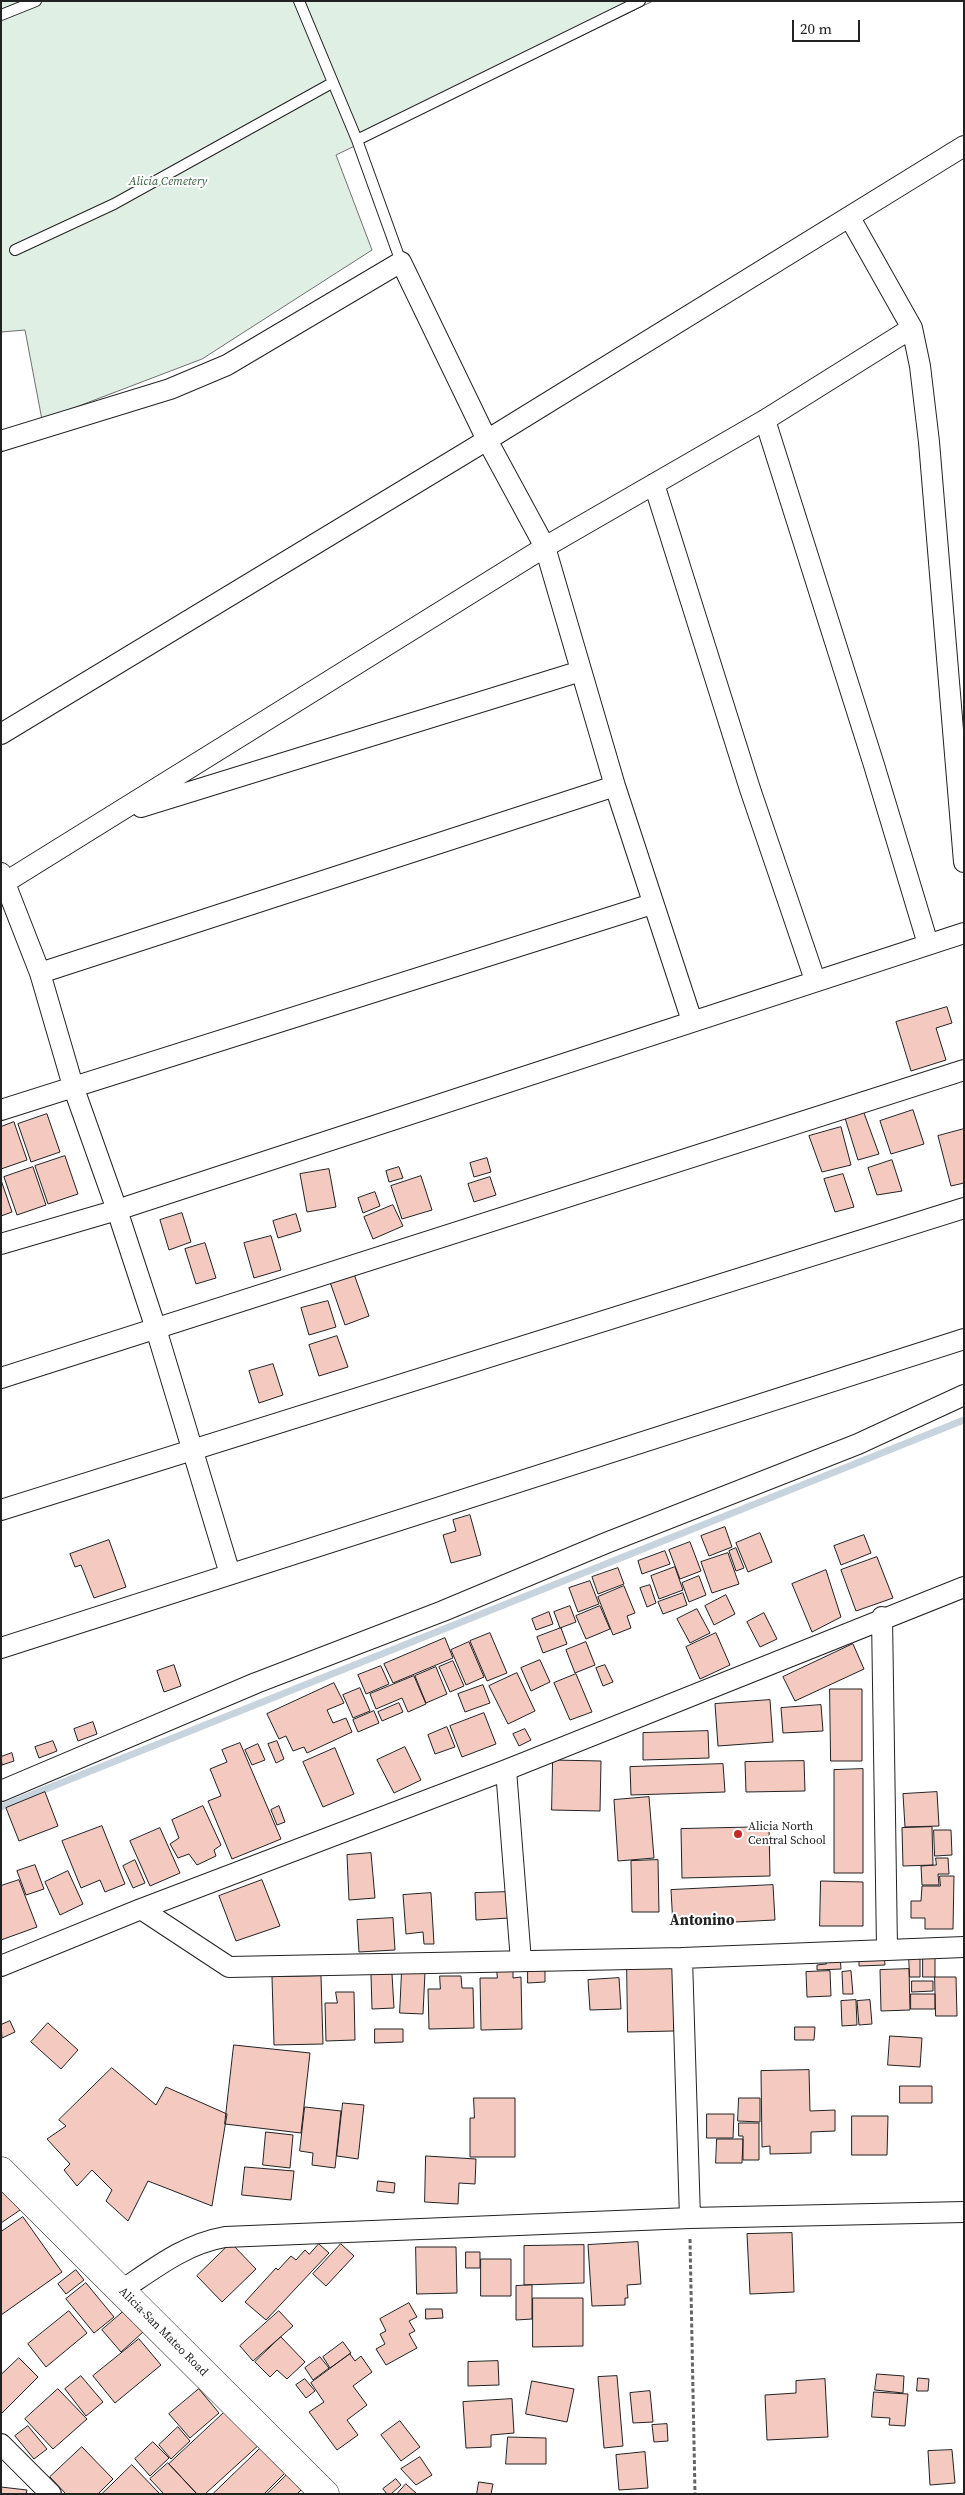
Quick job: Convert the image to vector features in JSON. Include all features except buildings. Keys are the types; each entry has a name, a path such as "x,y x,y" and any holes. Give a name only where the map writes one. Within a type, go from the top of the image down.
{"main road":[{"name":"Alicia-San Mateo Road","path":"1,2170 325,2494"}],"street":[{"path":"1,734 487,440 964,146"},
{"path":"850,218 912,328 920,366 929,442 964,862"},
{"path":"1,441 170,389 227,364 401,262 487,440 544,547 615,786 652,904 692,1021"},
{"path":"230,1574 156,1329 117,1210 73,1086 40,973 3,880 114,815 544,547 765,420 912,328"},
{"path":"765,420 874,765 928,944"},
{"path":"654,484 750,789 815,980"},
{"path":"114,815 582,671"},
{"path":"40,973 615,786"},
{"path":"1,1110 652,904"},
{"path":"1,1244 117,1210 815,980 964,933"},
{"path":"1,1378 964,1070"},
{"path":"1,1510 964,1208"},
{"path":"1,1648 964,1339"},
{"path":"1,1791 256,1683 443,1611 615,1540 858,1444 964,1395"},
{"path":"1,1966 141,1909 506,1770 882,1617 964,1586"},
{"path":"882,1617 887,1948"},
{"path":"506,1770 521,1960"},
{"path":"141,1909 229,1966 682,1958 887,1948 964,1947"},
{"path":"682,1958 690,2218"},
{"path":"122,2290 181,2252 203,2241 225,2237 690,2218 964,2212"},
{"path":"1,2444 51,2494"}],"lane":[{"path":"1,15 36,1"},
{"path":"299,1 356,140 401,262"},
{"path":"356,140 640,1"},
{"path":"15,250 114,204 332,83"}],"path":[{"path":"690,2218 695,2494"}],"green space":[{"name":"Alicia Cemetery","path":"1,1 653,1 336,155 372,250 202,359 42,420 25,330 1,332"}],"waterway":[{"path":"1,1807 964,1420"}],"place":[{"name":"Alicia North Central School","path":"738,1834"}],"district":[{"name":"Antonino","path":"702,1921"}]}
